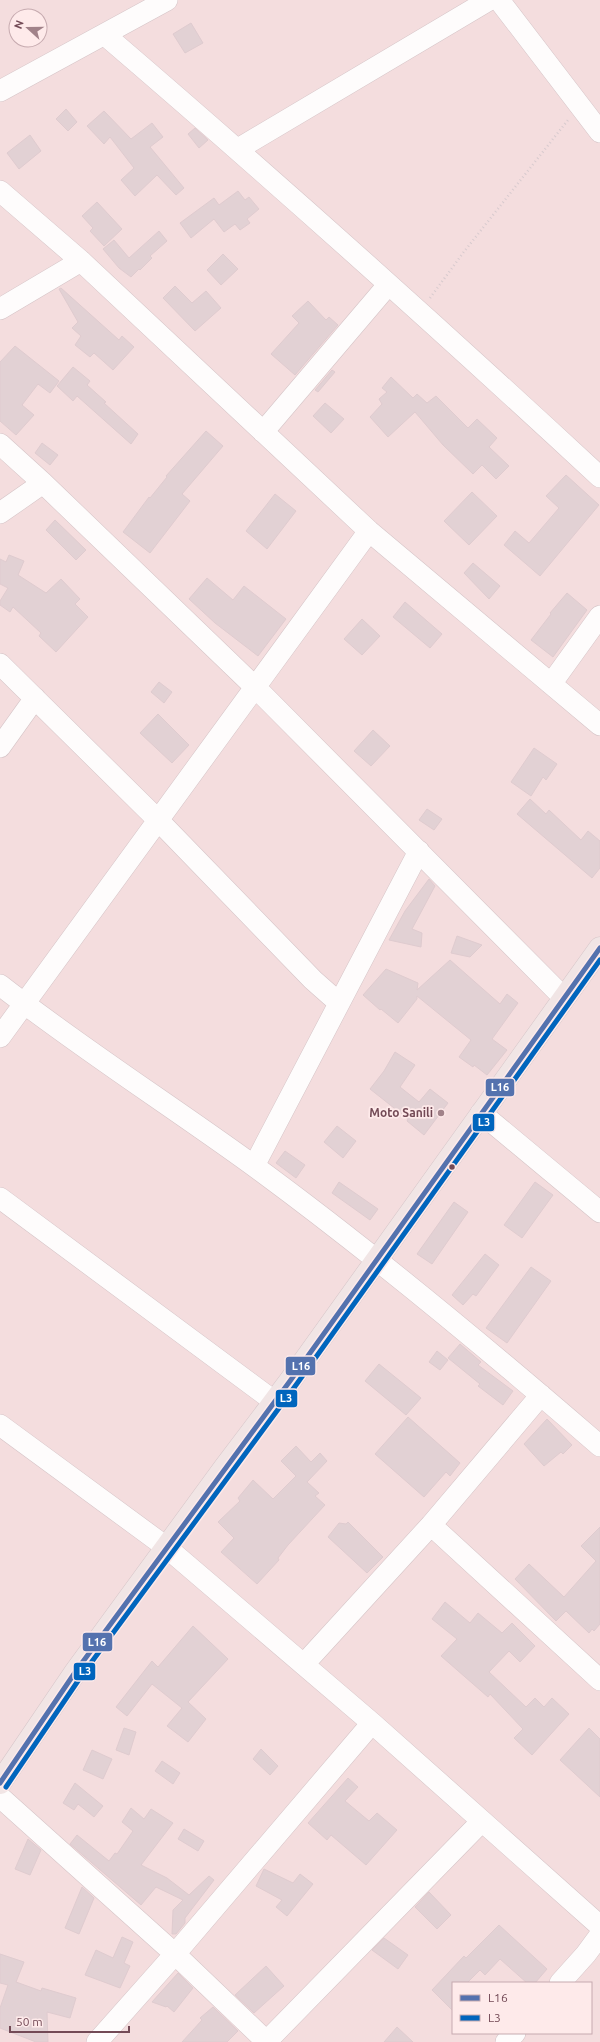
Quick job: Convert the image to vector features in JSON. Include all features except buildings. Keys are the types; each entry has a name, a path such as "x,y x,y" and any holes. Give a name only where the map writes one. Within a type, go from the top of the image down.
{"main road":[{"path":"0,1783 76,1671 166,1547 275,1402 564,998 597,959"}],"street":[{"path":"0,91 167,0"},
{"path":"238,149 489,0"},
{"path":"499,0 579,107 600,132"},
{"path":"105,35 238,149 388,285 421,312 600,478"},
{"path":"0,191 81,261 369,531 600,725"},
{"path":"0,309 81,261"},
{"path":"263,432 388,285"},
{"path":"0,444 44,483 255,687 420,851 564,998"},
{"path":"0,512 44,483"},
{"path":"0,1037 369,531"},
{"path":"551,684 600,616"},
{"path":"0,664 158,820 313,980 338,1003"},
{"path":"0,747 35,698"},
{"path":"254,1166 338,1003 420,851"},
{"path":"0,985 24,1004 254,1166 377,1259 476,1339 600,1446"},
{"path":"481,1113 600,1212"},
{"path":"0,1198 275,1402"},
{"path":"304,1664 431,1525 541,1395"},
{"path":"0,1425 166,1547 372,1723 600,1926"},
{"path":"431,1525 600,1680"},
{"path":"97,2042 175,1954 372,1723"},
{"path":"0,1797 175,1954 267,2042 482,1821"},
{"path":"561,1982 586,1954 600,1935"},
{"path":"506,2042 513,2034"}],"path":[{"path":"421,312 467,247 579,107"}],"shaded area":[{"path":"0,0 600,0 600,2042 0,2042"}],"transit line":[{"name":"L16","path":"0,1783 76,1671 290,1381 600,948"},
{"name":"L3","path":"6,1787 82,1675 296,1385 600,960"}],"place":[{"name":"Moto Sanili","path":"441,1113"}]}
